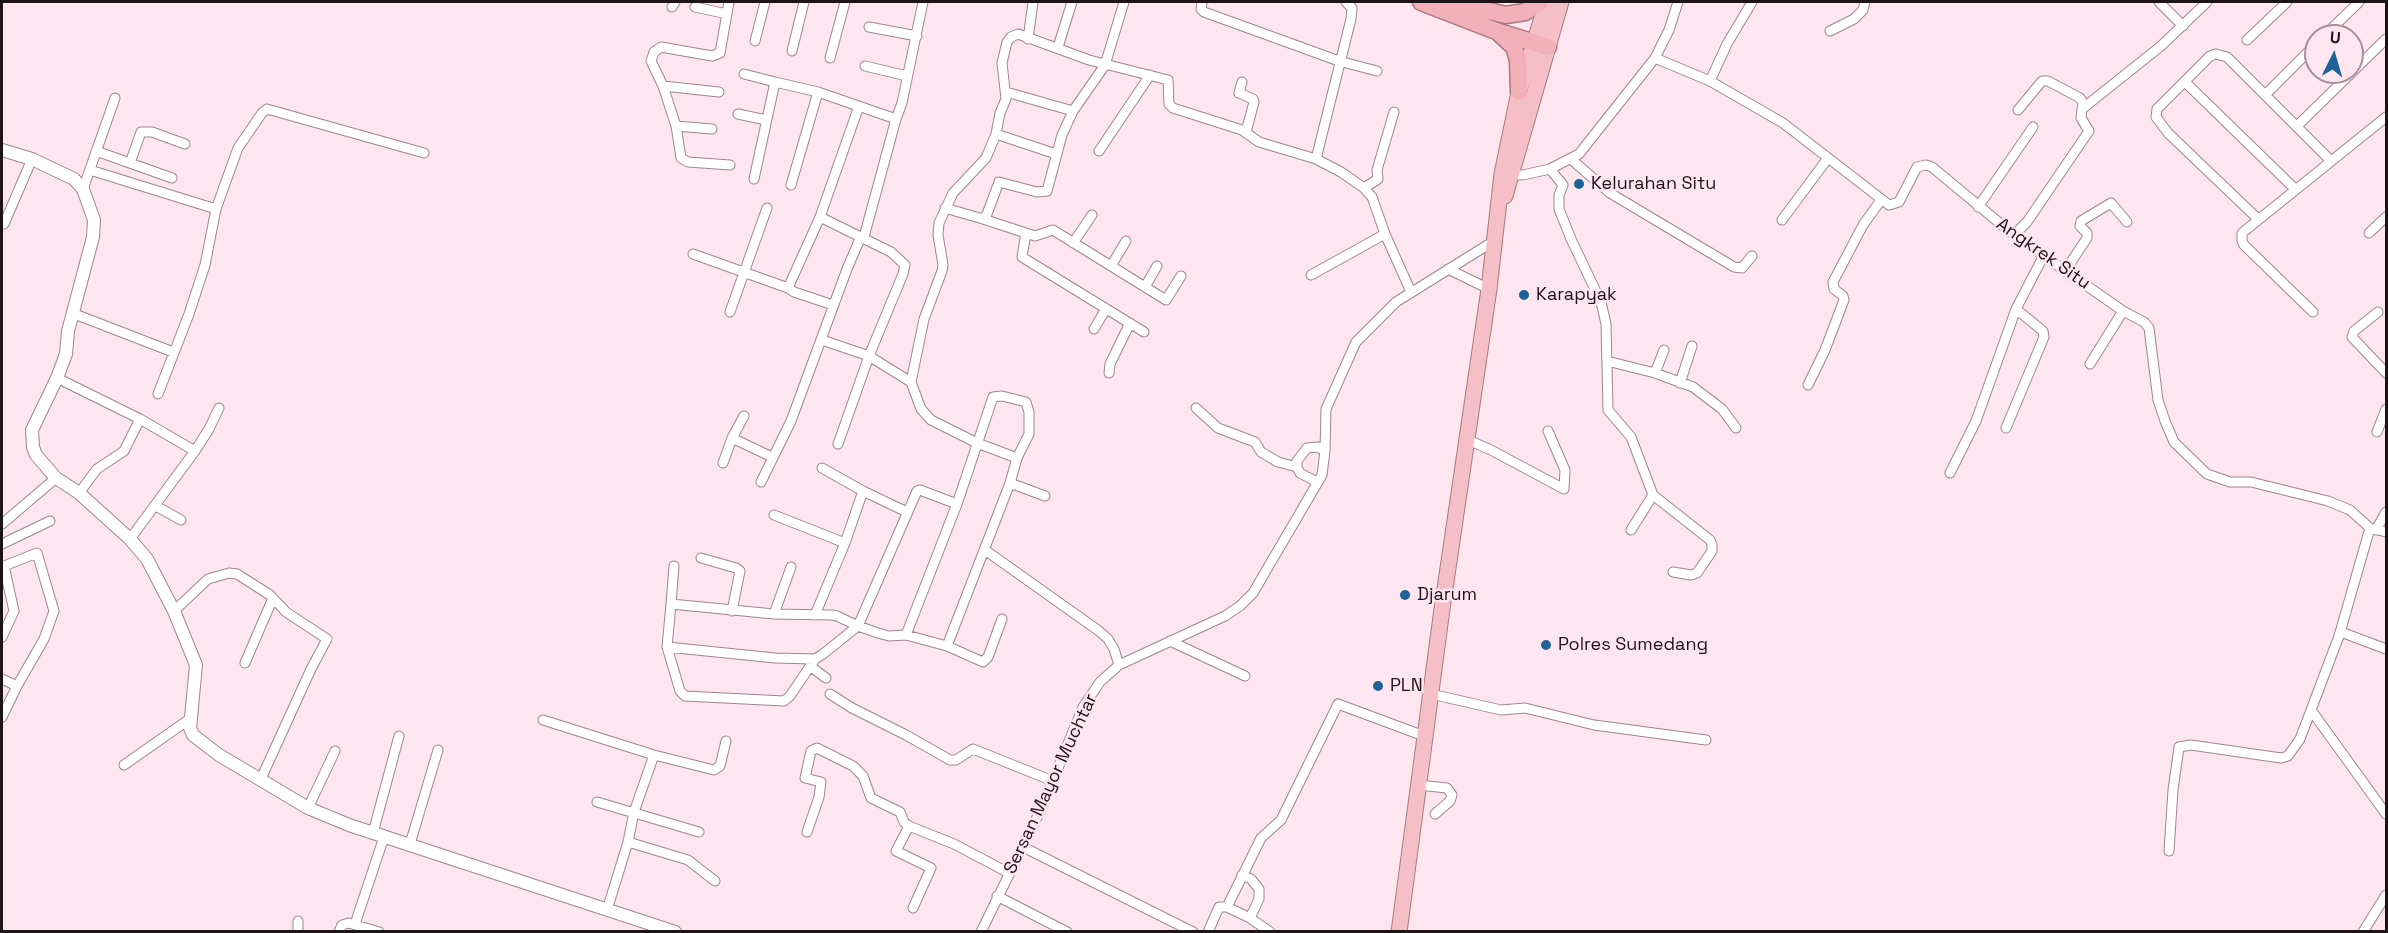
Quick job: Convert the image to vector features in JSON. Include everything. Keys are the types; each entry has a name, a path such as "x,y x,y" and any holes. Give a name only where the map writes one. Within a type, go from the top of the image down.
{"highway":[{"path":"1421,2 1496,31 1542,41"},
{"path":"1450,2 1542,41"},
{"path":"1450,2 1506,15 1525,12 1540,2"},
{"path":"1399,932 1497,218 1542,41 1547,2"},
{"path":"1519,92 1561,2"},
{"path":"1496,31 1514,47 1518,60 1519,92 1507,175"}],"street":[{"path":"729,2 720,53 712,56 661,47 654,52 651,61 663,86 676,126 681,158 688,162 730,165"},
{"path":"755,41 765,2"},
{"path":"792,51 804,2"},
{"path":"830,58 845,2"},
{"path":"761,482 791,421 833,305 859,241 864,237 907,76 923,2"},
{"path":"1028,39 1033,2"},
{"path":"1058,47 1072,2"},
{"path":"983,219 999,182 1041,193 1047,191 1056,154 1073,111 1106,65 1124,2"},
{"path":"1202,2 1201,9 1204,12 1339,61 1377,71"},
{"path":"1316,159 1352,13 1352,8 1346,2"},
{"path":"1507,175 1550,169 1579,154 1655,58 1669,30 1678,2"},
{"path":"1710,81 1727,44 1752,2"},
{"path":"1830,31 1854,18 1863,10 1865,2"},
{"path":"2159,2 2183,26"},
{"path":"2082,109 2161,46 2207,2"},
{"path":"2247,40 2287,2"},
{"path":"2336,24 2359,2"},
{"path":"695,7 727,14"},
{"path":"869,27 917,36"},
{"path":"911,382 924,319 944,265 938,235 939,223 953,193 986,158 1006,99 1002,63 1007,42 1018,34 1106,65 1168,80 1169,104 1173,108 1246,132 1259,142 1316,159 1341,172 1364,188 1372,197 1385,234 1411,292"},
{"path":"2298,126 2386,39"},
{"path":"2258,219 2158,122 2157,110 2210,56 2221,54 2227,57 2330,160"},
{"path":"2265,95 2304,56"},
{"path":"1655,58 1710,81 1783,123 1881,200 1863,225 1833,282 1834,289 1843,296 1844,300 1825,350 1808,384"},
{"path":"865,66 907,76"},
{"path":"744,74 818,92 896,119"},
{"path":"1099,151 1150,75"},
{"path":"2014,236 2028,222 2089,131 2080,118 2083,103 2080,98 2048,81 2042,81 2018,110"},
{"path":"754,179 775,82"},
{"path":"1242,82 1239,93 1253,99 1254,102 1246,132"},
{"path":"2184,82 2295,189"},
{"path":"663,86 719,92"},
{"path":"791,185 818,92"},
{"path":"1006,92 1073,111"},
{"path":"83,189 115,98"},
{"path":"788,288 820,217 859,106"},
{"path":"158,394 205,265 216,209 238,148 262,112 267,110 424,153"},
{"path":"1364,188 1378,179 1377,170 1394,112"},
{"path":"738,114 766,120"},
{"path":"2313,312 2242,241 2242,233 2386,117"},
{"path":"676,126 712,129"},
{"path":"1978,207 2033,127"},
{"path":"130,163 141,132 152,132 185,144"},
{"path":"996,134 1056,154"},
{"path":"2,150 32,159 74,179 83,189 94,220 93,237 68,331 66,354 32,430 36,455 56,478 79,493 130,539 147,559 174,611 196,665 190,728 193,735 219,755 308,808 379,835 675,932"},
{"path":"96,151 172,178"},
{"path":"1782,220 1828,158"},
{"path":"4,224 32,159"},
{"path":"1570,159 1610,193 1734,267 1742,268 1752,256"},
{"name":"Angkrek Situ","path":"1881,200 1889,204 1896,204 1906,191 1917,167 1926,165 1936,170 2014,236 2123,311 2144,322 2148,328 2158,400 2174,442 2207,474 2229,482 2251,482 2328,501 2350,510 2378,530"},
{"path":"1550,169 1563,185 1559,195 1560,209 1578,256 1601,302 1606,324 1608,410 1631,437 1653,495 1710,540 1712,545 1712,551 1696,573 1673,572"},
{"path":"90,170 216,209"},
{"path":"2065,271 2087,238 2087,232 2080,226 2081,221 2111,203 2127,222"},
{"path":"730,312 767,208"},
{"path":"945,208 1035,236 1053,230 1166,300 1181,276"},
{"path":"1073,243 1092,215"},
{"path":"820,217 891,252 905,265 869,356 838,444"},
{"path":"2369,233 2386,217"},
{"path":"1026,233 1022,257 1144,332"},
{"path":"1311,274 1385,234"},
{"path":"1111,266 1126,241"},
{"name":"Sersan Mayor Muchtar","path":"981,932 1053,781 1083,707 1100,682 1119,665 1225,616 1246,600 1322,475 1326,409 1356,342 1373,323 1411,292 1494,241"},
{"path":"693,254 833,305"},
{"path":"1950,473 1976,421 2016,309 2044,255"},
{"path":"1145,287 1157,266"},
{"path":"1448,269 1489,289"},
{"path":"1094,329 1106,309"},
{"path":"2006,428 2044,337 2043,331 2016,309"},
{"path":"2090,364 2123,311"},
{"path":"2378,312 2354,331 2352,338 2386,373"},
{"path":"72,313 173,352"},
{"path":"1109,373 1110,364 1130,323"},
{"path":"822,340 869,356 911,382 926,416 977,443 1017,458"},
{"path":"1680,383 1692,346"},
{"path":"1655,373 1664,350"},
{"path":"1607,361 1655,373 1693,387 1722,409 1736,428"},
{"path":"57,378 140,419 195,451"},
{"path":"906,635 957,504 993,397 1021,400 1026,402 1028,407 1029,434 1017,458 1010,483 947,646"},
{"path":"130,539 195,451 219,408"},
{"path":"1196,408 1218,428 1255,442 1261,452 1278,462 1297,467"},
{"path":"2377,432 2386,409"},
{"path":"723,463 732,438 744,416"},
{"path":"79,493 97,469 124,451 140,419"},
{"path":"1468,440 1564,489 1565,470 1548,431"},
{"path":"732,438 772,457"},
{"path":"1317,482 1300,473 1297,460 1307,448 1318,447 1325,451"},
{"path":"822,468 907,512"},
{"path":"2,524 56,478"},
{"path":"1010,483 1046,496"},
{"path":"674,567 667,647 680,691 688,697 784,701 790,696 813,662 858,626 917,491 920,490 957,504"},
{"path":"815,615 845,543 863,491"},
{"path":"1631,530 1653,495"},
{"path":"156,506 180,520"},
{"path":"2169,851 2173,790 2179,747 2191,746 2281,758 2288,756 2300,739 2386,512"},
{"path":"774,515 845,543"},
{"path":"2,544 50,521"},
{"path":"985,550 1099,631 1114,649 1119,665"},
{"path":"2,637 14,613 5,593 4,566 37,553 54,606 54,616 2,717"},
{"path":"701,558 740,571 732,611"},
{"path":"774,614 791,567"},
{"path":"174,611 197,586 208,579 229,573 246,579 273,598 286,612 327,639 260,780"},
{"path":"245,663 273,598"},
{"path":"671,604 732,611 837,616 858,626 890,636 906,635 947,646 983,662 988,657 1002,619"},
{"path":"2341,632 2386,649"},
{"path":"1170,641 1245,676"},
{"path":"667,647 813,662 823,676"},
{"path":"2,680 17,686"},
{"path":"830,694 950,760 956,760 973,748 1053,781"},
{"path":"1431,694 1502,710 1525,708 1594,725 1706,740"},
{"path":"1227,907 1261,838 1281,820 1338,704 1425,736"},
{"path":"2311,710 2386,814"},
{"path":"124,765 191,718"},
{"path":"543,720 654,755 714,770 720,766 726,741"},
{"path":"355,924 379,835 399,736"},
{"path":"807,832 819,797 821,782 805,778 811,751 817,748 853,766 863,776 871,798 898,810 904,822 909,826 954,844 1009,873"},
{"path":"410,844 438,750"},
{"path":"308,808 335,751"},
{"path":"607,910 628,842 634,812 654,755"},
{"path":"1419,785 1447,788 1452,795 1450,801 1435,814"},
{"path":"597,802 699,831"},
{"path":"909,826 896,851 931,868 913,908"},
{"path":"628,842 688,860 715,881"},
{"path":"1023,847 1193,932"},
{"path":"1242,875 1251,879 1259,889 1250,918"},
{"path":"2363,932 2386,895"},
{"path":"998,896 1067,932"},
{"path":"1208,932 1219,907 1227,907 1250,918 1270,932"},
{"path":"298,921 298,932"},
{"path":"339,932 346,923 379,932"}],"place":[{"name":"Kelurahan Situ","path":"1579,184"},
{"name":"Karapyak","path":"1524,295"},
{"name":"Djarum","path":"1405,595"},
{"name":"Polres Sumedang","path":"1546,645"},
{"name":"PLN","path":"1378,686"}]}
